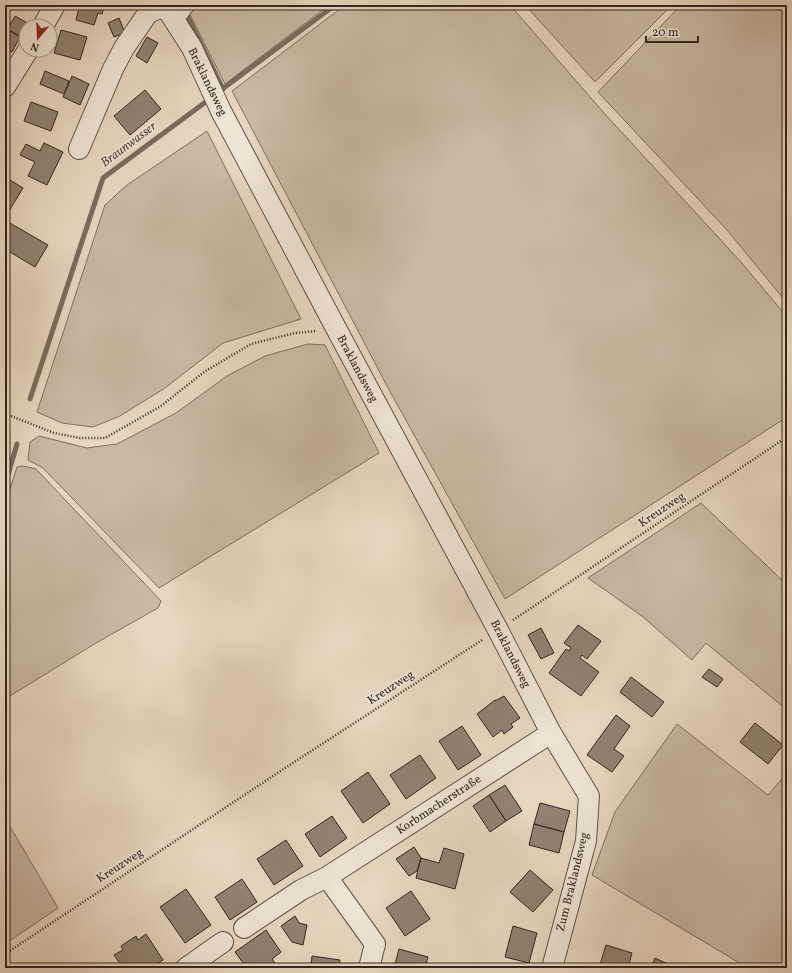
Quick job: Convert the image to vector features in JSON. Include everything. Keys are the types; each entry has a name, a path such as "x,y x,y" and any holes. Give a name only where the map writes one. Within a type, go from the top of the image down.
{"street":[{"path":"48,18 56,5"},
{"name":"Braklandsweg","path":"78,149 113,69 124,48 148,13 160,6 169,12 192,48 221,111 498,630 551,733"},
{"path":"5,87 23,58"},
{"name":"Korbmacherstraße","path":"244,928 301,890 327,877 551,733"},
{"name":"Zum Braklandsweg","path":"551,733 588,796 586,841 552,968"},
{"path":"327,877 375,944 369,968"},
{"path":"186,968 223,942"}],"lane":[{"path":"176,24 190,5"}],"path":[{"path":"5,416 11,416 54,433 80,438 104,438 161,406 204,372 251,344 295,333 317,330 338,332"},
{"name":"Kreuzweg","path":"5,954 270,778 498,630 787,437"}],"shaded area":[{"path":"185,5 329,5 225,84"},
{"path":"345,5 510,5 604,113 741,262 787,317 787,417 505,599 387,386 232,91"},
{"path":"525,5 672,5 595,82"},
{"path":"681,5 787,5 787,303 727,230 598,92"},
{"path":"207,131 301,319 223,343 165,388 120,416 93,427 62,423 37,412 105,205 127,185"},
{"path":"308,344 325,345 379,453 159,588 43,468 28,460 30,442 39,436 87,448 117,444 176,413 227,376 265,356"},
{"path":"23,466 36,469 161,601 158,608 96,643 5,699 5,505 17,467"},
{"path":"701,503 787,585 787,710 706,643 692,660 642,616 588,578"},
{"path":"677,724 768,795 787,773 787,968 748,968 592,875 615,812"},
{"path":"5,818 58,908 5,944"}],"building":[{"path":"73,5 105,5 102,14 98,13 94,25 76,20 79,8"},
{"path":"15,16 19,18 18,35 8,29"},
{"path":"119,18 125,33 114,37 108,23"},
{"path":"5,28 18,36 18,41 12,52 5,48"},
{"path":"61,30 87,37 80,60 58,54 58,40"},
{"path":"147,37 158,43 147,63 136,56"},
{"path":"45,71 69,81 64,94 40,84"},
{"path":"72,76 89,84 80,105 63,97"},
{"path":"145,90 161,109 130,135 114,116"},
{"path":"31,102 58,112 51,131 24,121"},
{"path":"44,143 63,152 47,185 28,176 35,162 20,155 26,144 40,151"},
{"path":"5,177 23,188 9,211 5,208"},
{"path":"8,222 48,245 35,267 5,249 5,227"},
{"path":"578,625 601,641 587,659 582,655 580,658 599,672 581,696 549,673 566,649 569,651 571,648 564,643"},
{"path":"541,628 554,653 541,659 528,635"},
{"path":"709,669 723,679 717,687 702,677"},
{"path":"631,677 664,702 652,717 620,692"},
{"path":"504,696 520,718 511,724 513,727 504,734 502,730 493,737 477,714 495,700"},
{"path":"616,715 630,726 614,749 624,756 612,772 587,755"},
{"path":"755,723 783,745 768,764 740,742"},
{"path":"462,726 481,755 458,770 439,741"},
{"path":"420,755 436,778 406,799 390,775"},
{"path":"368,772 390,804 363,823 341,791"},
{"path":"505,785 522,811 506,821 489,795"},
{"path":"489,795 506,821 490,832 473,806"},
{"path":"540,803 570,811 564,832 534,824"},
{"path":"332,816 347,838 320,857 305,834"},
{"path":"534,824 564,832 559,853 529,845"},
{"path":"286,840 303,866 274,885 257,859"},
{"path":"414,847 421,858 417,871 409,876 396,859"},
{"path":"444,848 464,854 455,889 416,878 421,858 439,863"},
{"path":"530,870 553,890 533,912 510,892"},
{"path":"242,879 257,902 230,920 215,897"},
{"path":"186,889 211,925 185,943 160,907"},
{"path":"411,891 430,919 405,936 386,908"},
{"path":"295,916 299,923 307,925 303,945 292,942 281,926"},
{"path":"513,926 537,933 529,963 505,957"},
{"path":"266,930 281,952 272,959 277,966 274,968 247,968 235,952"},
{"path":"146,934 163,960 155,965 158,968 123,968 114,955 123,950 121,946 136,936 138,940"},
{"path":"606,945 632,953 628,968 599,968"},
{"path":"399,949 428,957 425,968 394,968"},
{"path":"312,956 340,960 339,968 311,968"},
{"path":"655,958 676,968 651,968"}],"waterway":[{"name":"Braunwasser","path":"217,93 335,5"},
{"path":"188,17 223,89"},
{"name":"Braunwasser","path":"30,399 103,178 211,98"},
{"name":"Braunwasser","path":"5,485 17,444"}]}
